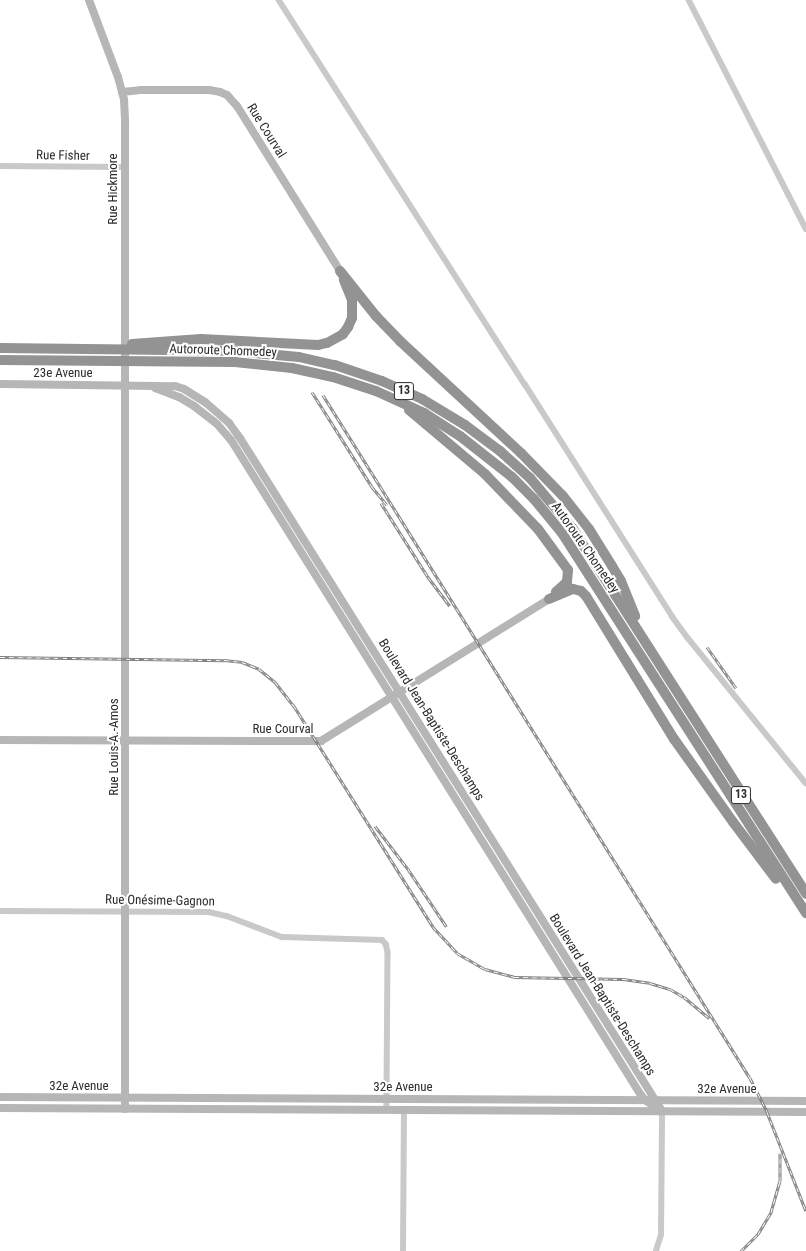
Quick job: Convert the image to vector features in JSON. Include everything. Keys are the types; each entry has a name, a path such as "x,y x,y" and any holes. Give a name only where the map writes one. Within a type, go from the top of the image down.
{"highway":[{"path":"60,349 190,339 252,340 318,344 327,343 343,334 352,318 352,300 340,271"},
{"path":"340,271 368,307 400,341 522,453 563,496 588,529 621,581 644,638"},
{"name":"Autoroute Chomedey","path":"0,348 234,351 271,353 299,357 339,367 373,378 410,393 446,413 483,437 516,465 541,490 580,537 806,894"},
{"name":"Autoroute Chomedey","path":"0,360 260,364 324,374 368,388 395,399 441,423 478,448 517,482 555,524 586,568 806,915"},
{"path":"395,399 485,474 521,510 551,546 567,567 569,575 566,583 549,599"},
{"path":"549,599 574,589 581,591 586,596 674,738 742,836 806,915"}],"street":[{"name":"Rue Hickmore","path":"89,0 114,63 122,92 125,115 125,385"},
{"path":"279,0 672,616 688,638 806,783"},
{"path":"689,0 806,229"},
{"name":"Rue Courval","path":"122,92 140,90 209,90 227,95 236,106 340,271"},
{"name":"Rue Fisher","path":"0,166 125,167"},
{"name":"23e Avenue","path":"0,384 125,385"},
{"name":"Boulevard Jean-Baptiste-Deschamps","path":"125,385 146,386 173,394 194,406 212,419 226,435 396,695 582,993 645,1100 662,1111"},
{"name":"Rue Louis-A.-Amos","path":"125,385 125,1109"},
{"name":"Rue Courval","path":"0,740 316,741 328,738 549,599"},
{"name":"Rue Onésime-Gagnon","path":"0,911 209,912 227,916 282,937 371,938 383,940 386,944 388,952 387,1110"},
{"name":"Boulevard Jean-Baptiste-Deschamps","path":"582,993 662,1111"},
{"name":"32e Avenue","path":"0,1097 806,1101"},
{"path":"738,1101 738,1112"},
{"path":"789,1101 789,1112"},
{"name":"32e Avenue","path":"0,1108 806,1112"},
{"path":"402,1251 404,1110"},
{"path":"656,1251 661,1235 662,1111"}],"railway":[{"path":"312,392 372,487 387,505"},
{"path":"323,395 750,1078 767,1112 806,1211"},
{"path":"381,503 428,577 450,606"},
{"path":"707,647 736,688"},
{"path":"0,657 224,660 242,662 259,669 275,682 294,706 433,927 457,953 485,969 514,977 623,979 650,983 670,989 684,997 709,1018"},
{"path":"375,826 408,869 446,926"},
{"path":"741,1251 758,1234 771,1212 780,1181 780,1153"}]}
